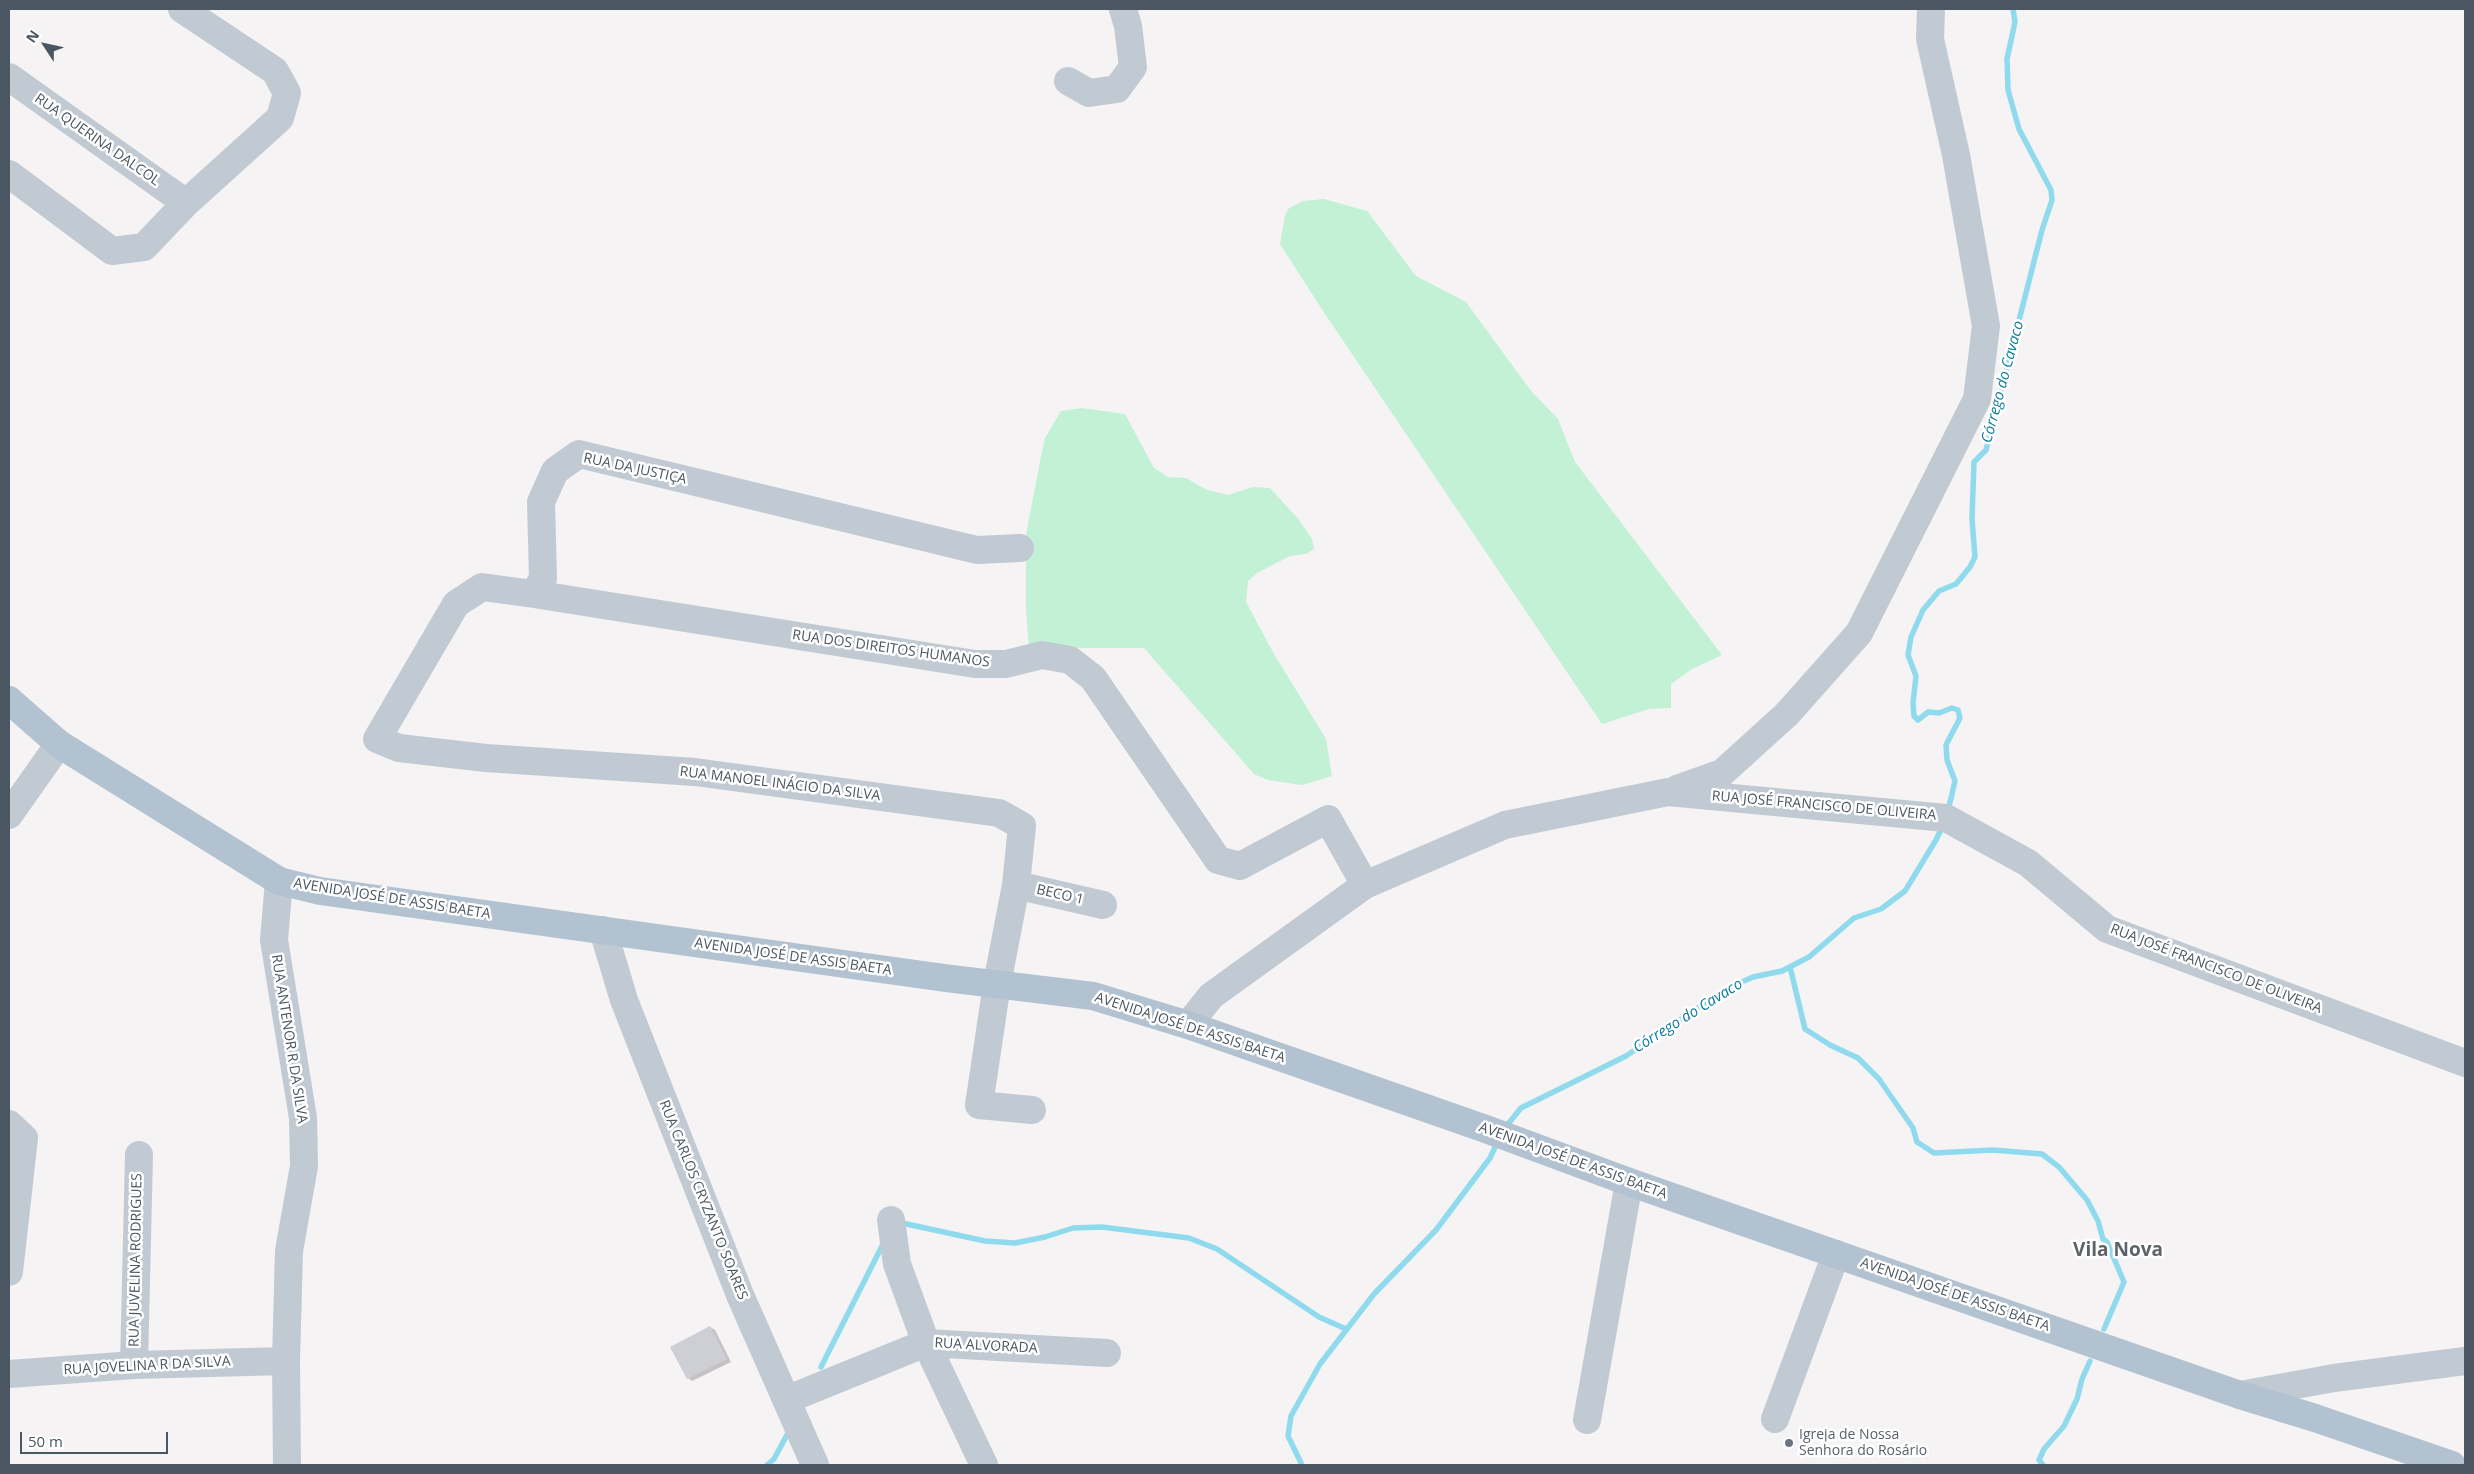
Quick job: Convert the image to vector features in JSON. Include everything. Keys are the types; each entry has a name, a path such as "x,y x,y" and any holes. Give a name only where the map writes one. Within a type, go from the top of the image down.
{"main road":[{"name":"AVENIDA JOSÉ DE ASSIS BAETA","path":"9,700 59,744 279,881 320,891 1093,996 1188,1025 1483,1128 1629,1182 2240,1395 2315,1418 2436,1463"}],"street":[{"path":"9,174 112,251 144,247 186,203 280,118 287,93 275,71 182,9"},
{"path":"1068,81 1090,93 1117,89 1133,67 1128,26 1123,9"},
{"path":"1668,792 1722,773 1787,714 1859,633 1977,399 1986,326 1956,155 1930,39 1931,9"},
{"name":"RUA QUERINA DALCOL","path":"9,77 186,203"},
{"name":"RUA DA JUSTIÇA","path":"534,594 544,578 541,502 555,472 579,454 977,550 1020,548"},
{"name":"RUA MANOEL INÁCIO DA SILVA","path":"534,594 482,587 456,604 377,739 399,748 486,758 695,772 999,813 1022,826 1016,885 997,984 979,1105 1032,1110"},
{"name":"RUA DOS DIREITOS HUMANOS","path":"534,594 975,664 1006,664 1042,655 1070,660 1093,678 1218,860 1240,866 1328,818 1365,885"},
{"path":"9,815 59,744"},
{"name":"RUA JOSÉ FRANCISCO DE OLIVEIRA","path":"1188,1025 1211,996 1365,885 1505,825 1668,792 1946,818 2028,862 2106,929 2465,1063"},
{"name":"RUA ANTENOR R DA SILVA","path":"279,881 274,940 303,1118 304,1166 289,1251 286,1361 287,1465"},
{"name":"BECO 1","path":"1016,885 1103,906"},
{"name":"RUA CARLOS CRYZANTO SOARES","path":"603,930 624,1000 740,1295 815,1465"},
{"path":"9,1124 24,1138 9,1272"},
{"name":"RUA JUVELINA RODRIGUES","path":"134,1365 138,1155"},
{"path":"1587,1420 1629,1182"},
{"path":"891,1220 897,1264 926,1343 984,1465"},
{"path":"1775,1419 1836,1254"},
{"name":"RUA ALVORADA","path":"786,1400 926,1343 1107,1353"},
{"name":"RUA JOVELINA R DA SILVA","path":"9,1374 134,1365 286,1361"},
{"path":"2240,1395 2334,1378 2465,1361"},
{"path":"2315,1418 2313,1398 2334,1378"}],"green space":[{"path":"1324,199 1367,211 1416,276 1466,302 1531,391 1558,419 1575,462 1722,655 1692,669 1671,684 1671,708 1649,709 1602,724 1323,311 1280,244 1285,216 1289,208 1303,201"},
{"path":"1082,408 1125,414 1154,468 1168,477 1186,478 1207,490 1228,495 1253,487 1270,488 1299,520 1312,539 1314,549 1306,554 1290,556 1257,573 1248,581 1246,602 1274,654 1326,739 1332,776 1302,785 1268,780 1254,774 1144,648 1029,648 1026,609 1026,535 1045,438 1061,411"}],"building":[{"path":"710,1326 727,1359 687,1379 670,1347"}],"waterway":[{"name":"Córrego do Cavaco","path":"1948,811 1955,781 1947,760 1946,745 1960,718 1958,710 1952,708 1939,713 1928,712 1918,720 1914,716 1913,703 1916,676 1908,655 1911,637 1923,610 1939,591 1956,584 1970,567 1975,557 1972,519 1974,462 1986,450 2042,230 2052,200 2051,190 2019,129 2008,90 2007,59 2015,22 2013,9"},
{"name":"Córrego do Cavaco","path":"1504,1129 1521,1108 1626,1056 1726,989 1753,977 1782,971 1809,957 1854,918 1881,909 1905,891 1943,825"},
{"path":"1790,967 1805,1029 1830,1045 1858,1058 1879,1079 1913,1128 1917,1142 1934,1153 1993,1150 2042,1154 2059,1167 2087,1200 2124,1282 2104,1329"},
{"name":"Córrego do Cavaco","path":"1302,1465 1288,1436 1291,1416 1320,1364 1374,1294 1436,1230 1490,1158 1498,1141"},
{"path":"902,1223 985,1241 1015,1243 1045,1237 1073,1228 1102,1227 1189,1238 1217,1249 1319,1317 1346,1329"},
{"path":"821,1367 883,1244"},
{"path":"2043,1465 2039,1460 2044,1449 2064,1426 2077,1399 2082,1379 2090,1361"},
{"path":"767,1465 774,1459 788,1433"}],"place":[{"name":"Igreja de Nossa Senhora do Rosário","path":"1789,1443"}],"district":[{"name":"Vila Nova","path":"2118,1251"}]}
